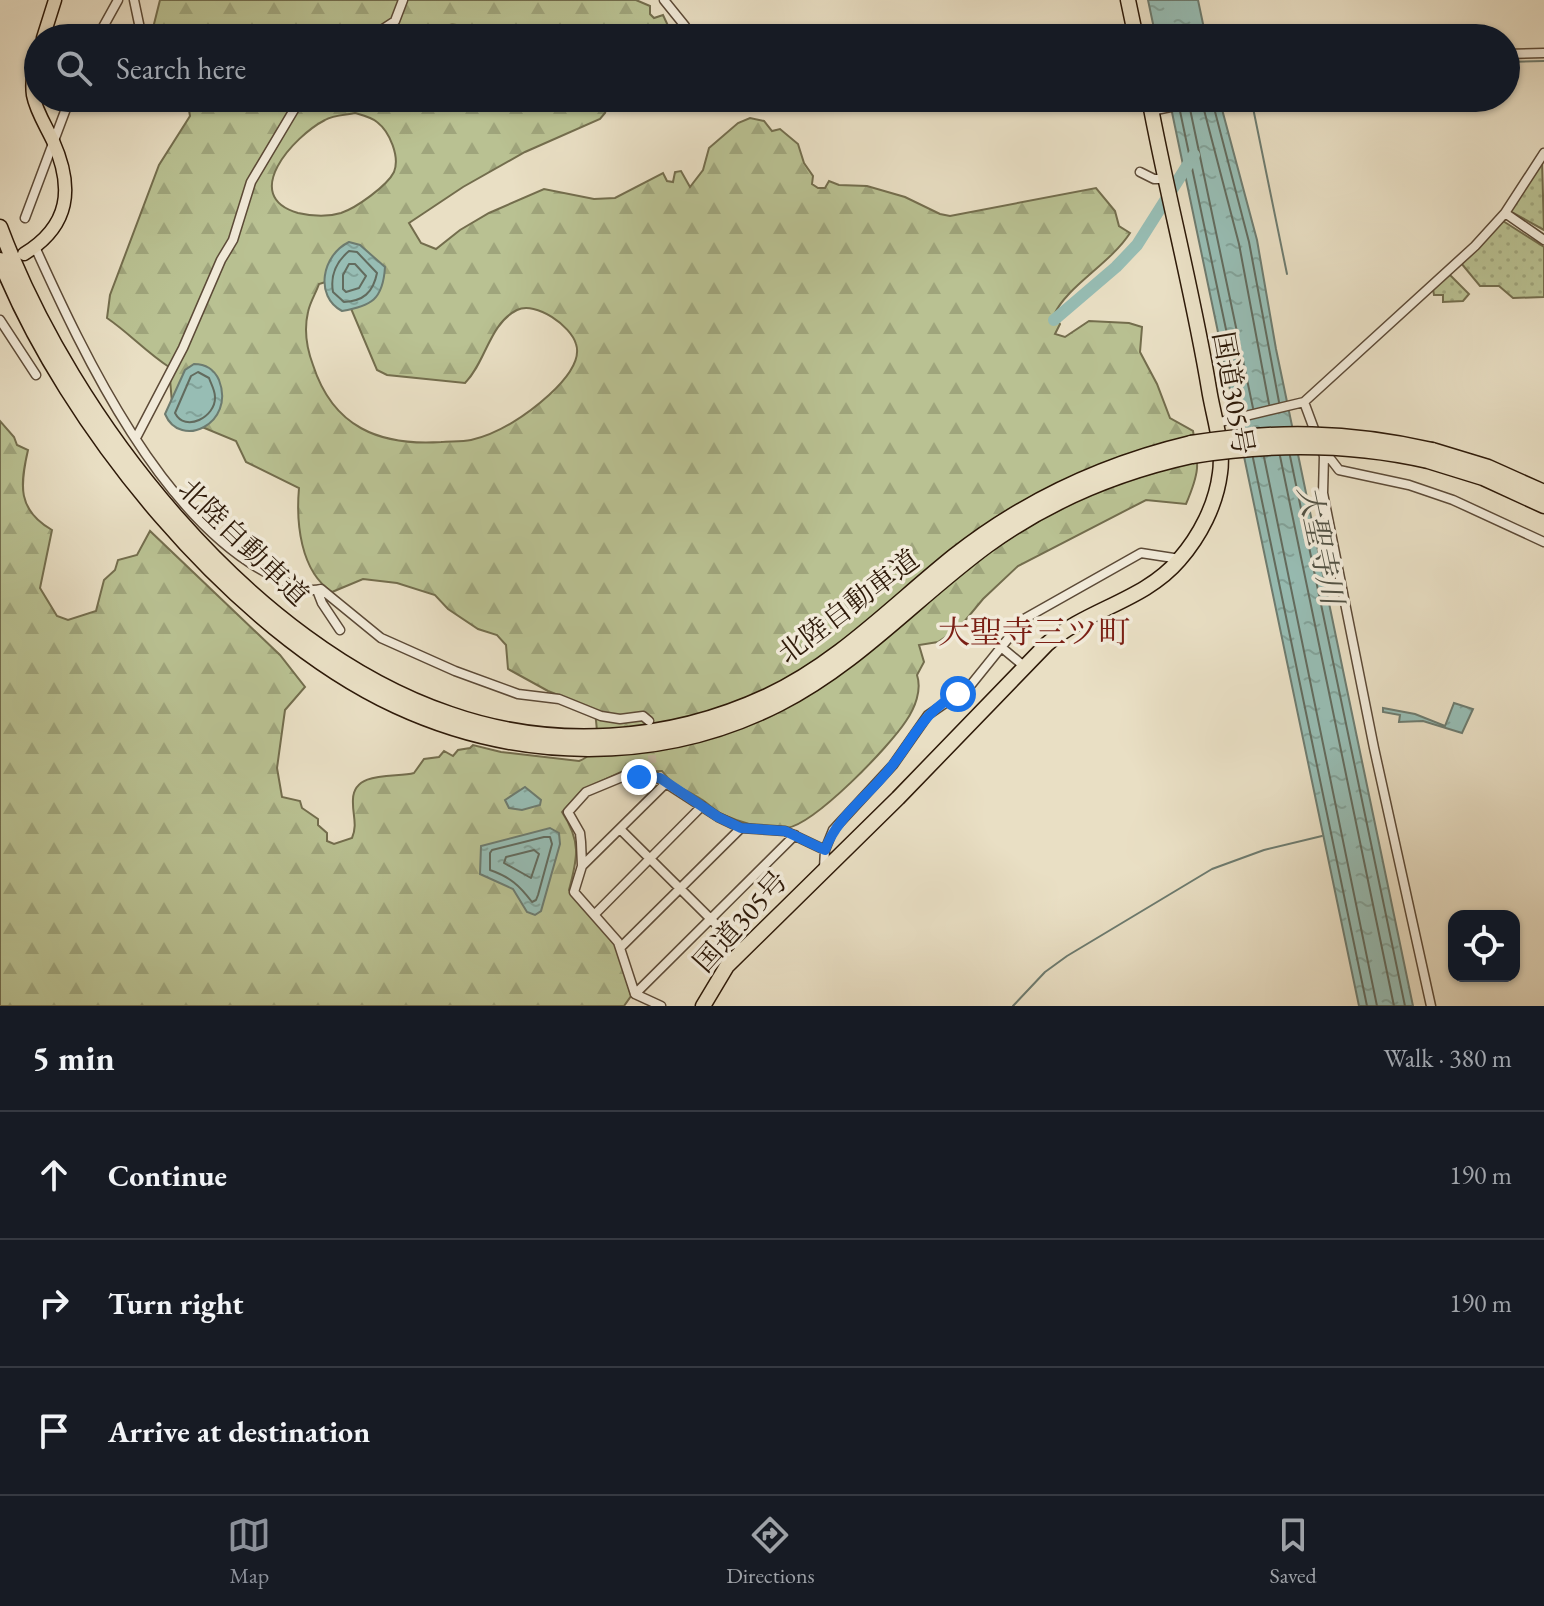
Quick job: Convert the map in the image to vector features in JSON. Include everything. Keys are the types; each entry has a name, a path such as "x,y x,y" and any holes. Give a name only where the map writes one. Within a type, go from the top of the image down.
{"highway":[{"path":"1128,0 1133,24"},
{"name":"国道305号","path":"703,1006 720,974 1025,667 1065,630 1143,590 1180,559 1207,518 1219,481 1219,422 1151,112"},
{"name":"北陸自動車道","path":"0,227 35,307 94,410 134,465 200,541 273,609 348,665 424,705 503,729 556,736 613,736 665,729 739,708 783,688 824,663 980,536 1037,500 1125,461 1256,435 1310,433 1369,437 1430,456 1544,506"},
{"name":"北陸自動車道","path":"0,260 23,311 82,413 124,472 193,551 268,621 341,675 393,705 448,727 527,746 585,750 641,746 717,729 775,706 805,691 861,651 964,564 1015,527 1101,483 1192,450"},
{"path":"0,270 23,311"},
{"name":"北陸自動車道","path":"1430,456 1488,467 1544,492"}],"main road":[{"path":"47,24 55,0"},
{"path":"30,250 58,223 65,201 64,173 40,112"}],"street":[{"path":"105,24 118,0"},
{"path":"134,0 139,24"},
{"path":"390,24 395,21 403,0"},
{"path":"664,0 683,24"},
{"path":"1520,54 1544,53"},
{"path":"25,218 65,112"},
{"path":"136,438 183,348 221,260 233,240 251,182 293,112"},
{"path":"1219,422 1304,402 1475,246 1505,213 1544,153"},
{"path":"1140,172 1165,182"},
{"path":"1505,213 1544,240"},
{"path":"30,250 84,354 136,438 181,501 213,532 265,572 298,588 325,591 364,625 396,647 455,671 518,694 559,699 601,716 620,719 645,716 649,721"},
{"path":"0,320 36,375"},
{"path":"1304,402 1324,456 1323,493 1374,748 1431,1006"},
{"path":"1324,456 1329,457 1339,470 1409,485 1453,500 1544,542"},
{"path":"824,869 825,850 833,830 893,765 919,725 946,700 970,686 1024,619 1141,553 1180,559"},
{"path":"317,590 340,630"},
{"path":"1001,647 1025,667"},
{"path":"661,1006 635,994 621,947 574,892 582,866 580,833 570,818 570,807 586,792 627,775 653,773 741,828 785,831 825,850"},
{"path":"582,866 666,783"},
{"path":"595,914 702,806"},
{"path":"621,947 741,828"},
{"path":"621,830 743,951"},
{"path":"635,994 795,835"}],"green space":[{"path":"160,0 636,0 650,6 650,14 654,18 663,15 667,24 452,24 154,24"},
{"path":"189,112 605,112 600,119 525,152 463,187 409,223 421,243 436,249 489,213 544,189 594,199 615,198 663,173 667,181 673,182 675,172 681,171 690,187 703,170 709,148 738,123 750,118 764,121 772,131 780,129 798,144 804,163 813,176 812,184 818,188 825,188 829,181 839,185 867,186 905,197 940,214 950,216 1096,188 1115,211 1119,226 1130,233 1060,305 1054,315 1060,324 1055,334 1065,337 1089,321 1129,323 1142,327 1140,352 1170,418 1193,431 1197,468 1191,493 1186,504 1146,500 1018,566 983,599 959,628 938,642 919,645 924,662 917,675 917,699 906,721 851,782 800,823 787,828 771,828 728,817 675,784 662,771 621,772 582,790 562,812 572,832 576,850 569,890 618,948 631,996 624,1006 0,1006 0,421 17,445 28,450 23,474 24,496 32,514 52,530 40,588 57,616 68,620 96,611 104,580 115,570 118,560 137,555 150,531 280,655 305,687 285,710 277,768 282,797 300,801 302,808 318,819 318,825 327,833 327,841 334,844 352,838 355,790 368,779 414,773 424,759 439,757 444,751 453,756 458,750 473,745 501,752 579,761 591,752 596,739 594,709 548,691 508,669 506,645 497,635 478,629 448,609 435,595 397,583 363,579 332,592 313,572 302,545 298,516 299,488 246,462 236,441 173,415 169,367 107,318 110,295 159,165 190,116","holes":["355,113 382,126 390,138 396,159 390,178 363,202 336,214 303,214 281,205 273,194 272,180 287,152 299,139 335,116","329,281 347,299 377,370 387,375 465,383 500,324 517,310 525,308 543,312 560,323 573,337 576,358 564,379 549,395 522,416 492,433 471,440 441,442 379,436 346,418 333,404 311,359 307,319 319,284"]},
{"path":"1542,161 1544,230 1510,211"},
{"path":"1503,221 1544,247 1544,297 1513,298 1499,286 1480,286 1461,263"},
{"path":"1449,274 1469,294 1463,301 1443,302 1443,295 1434,295 1433,289"}],"water":[{"path":"1148,0 1198,0 1203,24 1153,24"},
{"path":"1172,112 1223,112 1257,240 1276,349 1413,1006 1359,1006"},
{"path":"349,242 360,245 385,267 384,278 374,300 342,311 327,296 325,276 333,256"},
{"path":"194,364 209,368 217,376 222,396 220,409 204,427 193,431 182,430 172,425 165,414 185,370"},
{"path":"1454,703 1473,709 1462,733 1423,721 1399,722 1400,715 1383,712 1383,708 1415,714 1445,726"},
{"path":"525,787 541,800 540,805 522,810 509,808 505,800"},
{"path":"550,828 559,833 560,844 541,911 535,915 527,912 513,889 480,874 481,846"}],"waterway":[{"path":"1520,62 1544,61"},
{"path":"1254,112 1287,274"},
{"path":"1054,320 1137,245 1194,155"},
{"path":"1013,1006 1045,972 1067,956 1212,869 1264,850 1322,836"}],"tunnel":[{"path":"651,743 653,770"}],"district":[{"name":"大聖寺三ツ町","path":"1034,632"}],"route":[{"path":"639,777 660,778 718,817 741,828 785,831 825,850 839,822 893,765 919,725 946,700 958,694"}],"water label":[{"name":"大聖寺川","path":"1321,545"}]}
